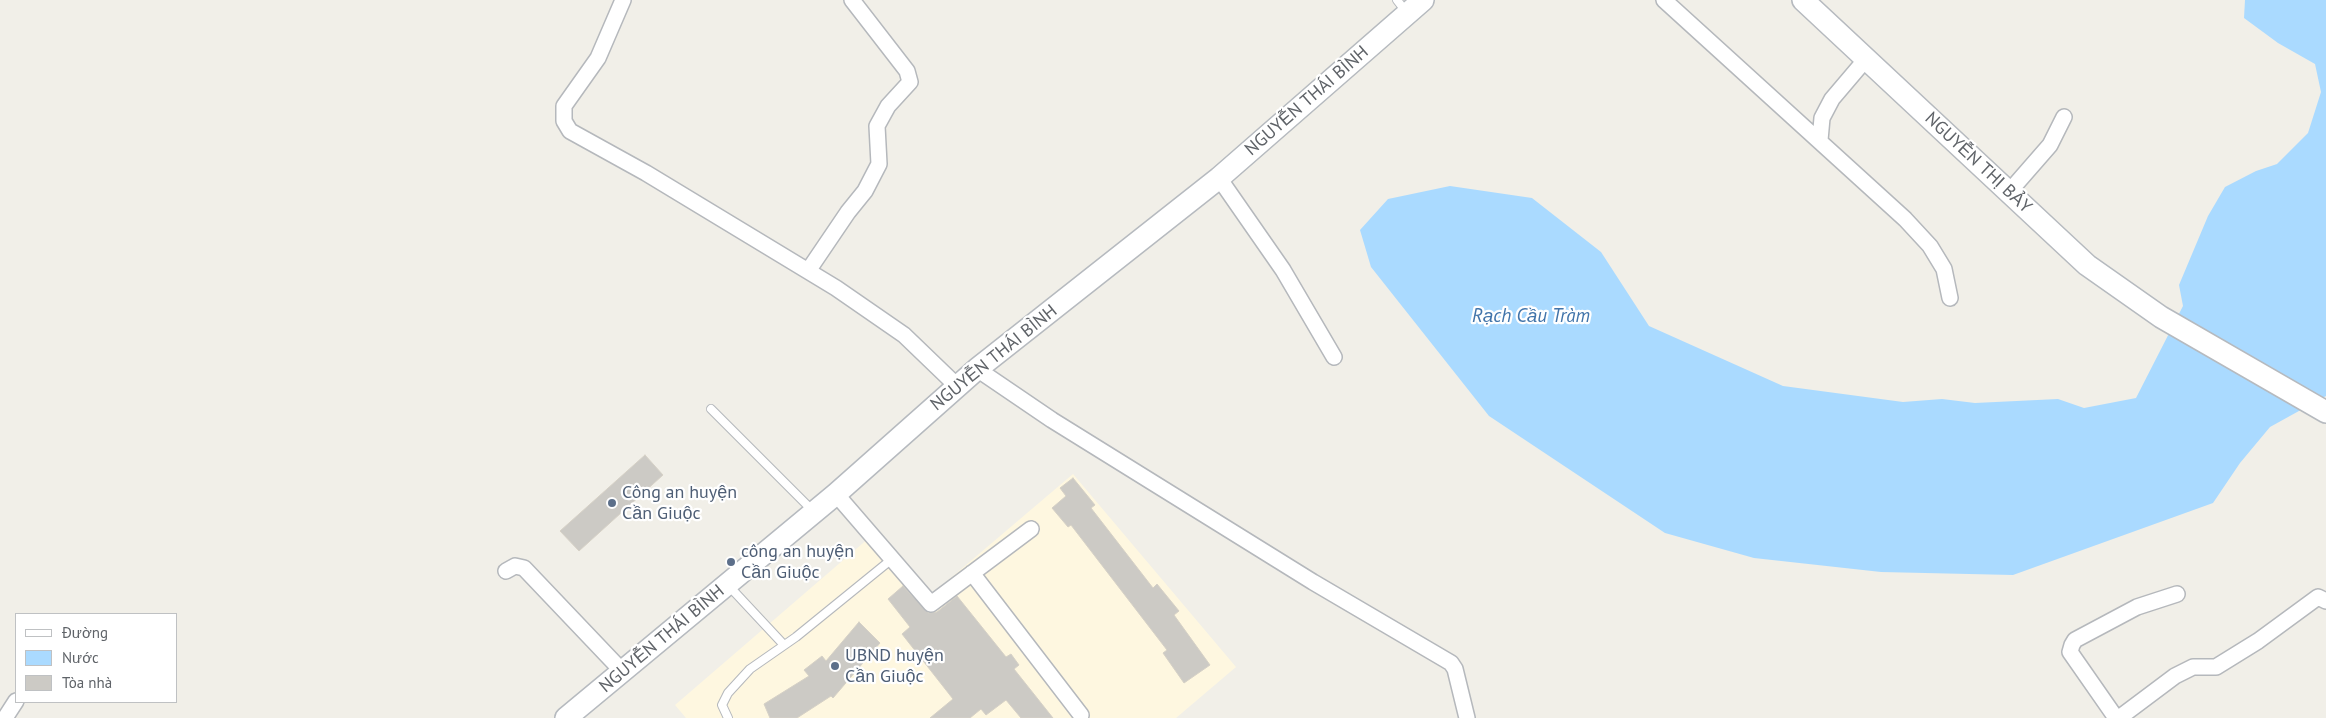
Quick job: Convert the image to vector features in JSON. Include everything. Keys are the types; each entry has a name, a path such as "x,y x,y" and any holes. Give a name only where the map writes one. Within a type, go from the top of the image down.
{"street":[{"path":"623,0 598,58 564,106 564,121 570,132 646,173 808,271 904,335 957,386"},
{"path":"808,271 848,212 865,191 879,164 877,126 888,106 910,82 907,71 852,0"},
{"path":"1664,0 1905,218 1930,246 1944,269 1950,298"},
{"name":"NGUYỄN THỊ BẢY","path":"1803,0 2087,265 2161,317 2326,412"},
{"name":"NGUYỄN THÁI BÌNH","path":"566,718 624,672 836,494 977,369 1219,178 1409,4"},
{"path":"1820,140 1822,118 1832,100 1866,59"},
{"path":"2009,192 2050,145 2064,117"},
{"path":"1219,178 1283,270 1334,356"},
{"path":"977,369 1068,430 1313,582 1451,663 1455,669 1467,718"},
{"path":"836,494 931,604 1031,529"},
{"path":"506,571 515,566 524,568 624,672"},
{"path":"972,573 1081,715"},
{"path":"2177,594 2137,607 2075,640 2072,645 2070,652 2116,718 2176,676 2193,667 2216,668 2258,641 2318,597 2326,602"},
{"path":"4,718 15,703"}],"lane":[{"path":"711,409 814,512"},
{"path":"728,718 722,705 728,693 750,669 784,646 892,559"},
{"path":"728,585 784,646"}],"shaded area":[{"name":"UBND huyện Cần Giuộc","path":"1073,474 1236,667 1176,718 686,718 675,705 877,531 933,593"}],"water":[{"name":"Rạch Cầu Tràm","path":"2245,0 2326,0 2326,396 2270,427 2240,463 2213,503 2013,575 1881,572 1754,558 1665,533 1489,416 1371,267 1360,230 1388,199 1450,186 1532,198 1601,252 1649,326 1783,386 1903,402 1942,399 1975,403 2058,399 2084,408 2136,398 2183,306 2179,285 2208,216 2225,187 2256,171 2277,164 2308,133 2321,92 2315,64 2278,43 2244,18"}],"building":[{"name":"Công an huyện Cần Giuộc","path":"645,455 663,475 579,551 560,531"},
{"path":"1073,478 1095,505 1091,508 1153,588 1157,584 1179,611 1174,615 1210,665 1184,683 1163,653 1167,650 1071,525 1068,527 1052,508 1066,496 1060,488"},
{"path":"903,586 928,613 937,612 957,596 1006,657 1011,654 1019,665 1014,669 1053,718 1021,718 1006,700 986,715 981,709 970,718 930,718 953,699 902,634 910,627 888,599"},
{"name":"UBND huyện Cần Giuộc","path":"859,622 880,643 833,698 831,696 797,718 770,718 764,704 809,676 804,670 822,656 826,661"}],"place":[{"name":"Công an huyện Cần Giuộc","path":"612,503"},
{"name":"công an huyện Cần Giuộc","path":"731,562"},
{"name":"UBND huyện Cần Giuộc","path":"835,666"}]}
